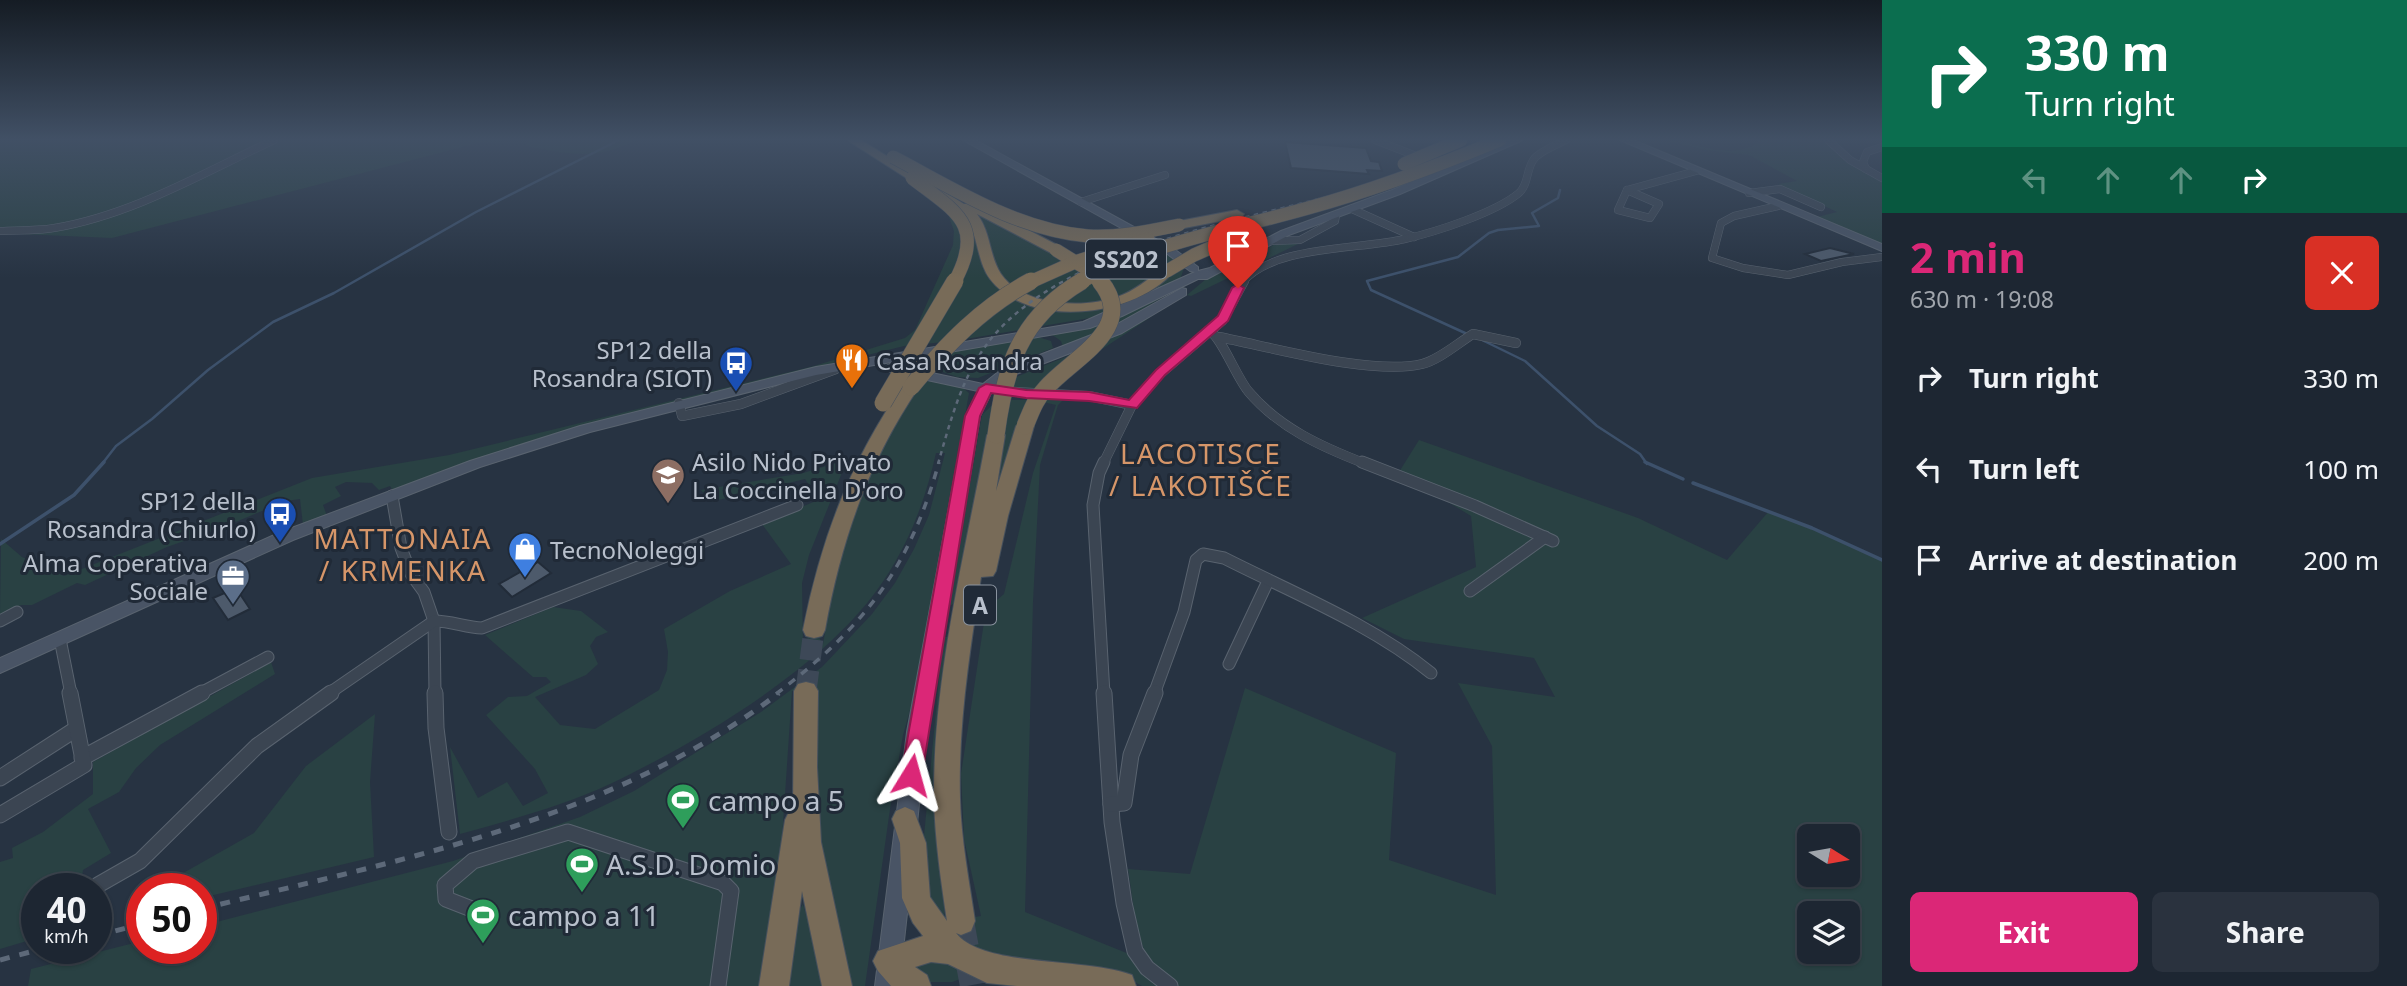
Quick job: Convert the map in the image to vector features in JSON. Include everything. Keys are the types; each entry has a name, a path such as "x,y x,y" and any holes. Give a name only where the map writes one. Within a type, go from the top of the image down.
{"highway":[{"path":"821,591 823,555 831,523 855,461 883,403 956,280 968,251 969,237 965,224 954,210 922,186"},
{"path":"926,186 969,212 980,225 990,267 1006,288 1037,302 1079,307 1115,302 1138,292 1167,271 1213,246 1352,202"},
{"name":"A","path":"940,186 1001,224 1074,260 1101,280 1113,301 1113,312 1103,334 1036,398 1024,426 990,548 947,786"},
{"name":"A","path":"951,186 1020,220 1061,233 1119,235 1237,214"},
{"name":"SS202","path":"814,630 830,555 858,479 885,424 961,328 989,304 1023,283 1088,256 1340,186"},
{"name":"SS202","path":"961,921 947,786 950,723 1004,385 1020,340 1049,305 1096,272 1143,253 1352,202 1390,186"},
{"path":"806,691 804,771 808,843 837,986"},
{"path":"774,986 804,771"},
{"path":"905,819 913,843 916,898 927,920 951,950"},
{"path":"888,974 931,948 951,950 987,968 1098,979 1121,986"},
{"path":"888,974 916,986"}],"main road":[{"path":"1052,186 1170,251 1199,258 1236,258"},
{"path":"888,974 917,732 972,416 986,388 1006,373 1136,320 1210,271 1268,240 1336,215 1352,202 1402,186"},
{"path":"1732,186 1882,248"},
{"path":"1170,251 1186,273"},
{"path":"1199,258 1209,266 1210,271"},
{"path":"0,666 275,541 475,464 585,429 769,380 1102,320 1128,310 1186,273 1210,271"},
{"path":"1034,334 1045,335 1056,341 1058,347 1055,355"},
{"path":"918,380 920,364 929,351"},
{"path":"842,366 882,366 918,380 986,388"}],"street":[{"path":"0,231 61,227 95,218 173,186"},
{"path":"1081,202 1131,186"},
{"path":"1170,986 1147,968 1132,945 1115,845 1093,505 1099,473 1132,405 1160,373 1215,334 1241,282 1271,262 1292,256 1371,246 1414,237 1455,224 1518,194 1524,186"},
{"path":"1627,190 1634,186"},
{"path":"1749,193 1780,189 1818,206 1800,210 1805,212"},
{"path":"1627,190 1658,202 1651,218 1618,210 1628,194 1627,190"},
{"path":"1352,202 1414,237"},
{"path":"1778,206 1734,216 1721,223 1712,258 1743,268 1788,275 1842,262 1882,257"},
{"path":"1215,334 1378,367 1424,364 1473,334 1516,343"},
{"path":"1215,334 1248,391 1290,430 1354,460 1434,489 1549,539 1470,591"},
{"path":"986,388 1018,394 1089,396 1132,405"},
{"path":"392,496 401,548 411,574 424,593 434,621 436,728 449,832"},
{"path":"112,877 140,861 257,746 356,673 434,621 452,621 465,627 482,628 797,505"},
{"path":"1111,804 1124,803 1128,795 1129,761 1181,628 1197,558 1207,553 1216,555 1365,630 1409,655 1431,673"},
{"path":"1229,664 1268,581"},
{"path":"0,621 17,612"},
{"path":"0,815 84,765 60,639"},
{"path":"82,758 268,657"},
{"path":"0,778 76,729"},
{"path":"487,915 446,899 445,885 456,873 482,857 568,832 723,883 731,891 718,986"}],"green space":[{"path":"0,186 312,186 112,238 19,234 26,229 0,228"},
{"path":"1782,186 1882,186 1882,245 1813,218 1837,212"},
{"path":"983,211 1080,257 1150,244 1184,268 1180,280 1090,318 954,341 904,346 584,425 393,491 390,486 379,490 372,483 346,482 335,487 341,496 323,505 327,516 303,525 300,499 286,501 167,547 85,585 77,583 32,605 21,605 0,615 1,539 22,557 64,576 312,478 449,455 814,366 905,338 915,330 953,245 954,231 949,217"},
{"path":"1282,243 1298,244 1191,296 1187,295 1206,279"},
{"path":"1171,292 1120,323 1063,348 1061,341 1051,334 1118,318"},
{"path":"1151,317 1090,357 1050,391 996,385 1105,341"},
{"path":"1038,337 1051,341 1053,348 978,378 957,377 932,368 939,353"},
{"path":"891,374 963,388 969,393 921,671 903,735 890,809 865,986 848,986 820,853 806,691 792,691 779,883 761,986 28,986 31,969 51,964 112,964 112,949 126,945 126,964 217,964 217,922 453,861 580,817 634,791 761,712 822,667 872,614 895,583 929,515 945,453 936,453 916,519 884,580 860,611 830,642 797,670 722,723 610,784 555,806 460,834 450,747 478,798 507,782 523,806 548,793 535,769 486,715 508,697 527,696 551,682 546,677 533,677 485,635 553,607 581,611 608,632 596,637 590,646 598,664 586,675 535,697 560,725 595,729 659,690 667,670 668,652 664,629 730,591 791,564 762,524 818,500 805,479 710,502 701,490 803,473 847,460 809,555 802,583 803,644 814,630 823,644 833,588 854,512 904,385 890,404"},
{"path":"1005,400 1063,400 1058,405 1040,465 1033,602 1025,912 1129,954 1160,986 1142,986 1131,980 988,958 959,941 932,913 922,857 943,637 955,637 938,807 945,922 981,916 964,839 961,774 986,609 1004,594 1033,473 1056,405 1043,402 961,602 948,606 982,415 992,405"},
{"path":"1419,440 1638,518 1727,560 1769,511 1882,559 1882,986 1178,986 1154,968 1144,950 1138,928 1128,869 1190,874 1245,688 1396,753 1389,860 1496,895 1492,746 1458,683 1555,697 1534,658 1404,639 1362,618 1476,567 1471,516 1399,472"},
{"path":"271,662 275,674 160,745 136,768 119,792 88,809 111,853 83,870 83,873 21,873 21,943 0,949 0,862 13,858 12,848 43,832 93,794 93,762"},
{"path":"375,714 370,782 374,857 217,894 217,873 183,873 254,833 306,766"},
{"path":"803,904 827,986 785,986 796,916"},
{"path":"935,956 966,971 966,977 952,982 925,982 913,970 915,963"}],"building":[{"path":"1830,248 1854,254 1821,261 1805,254"},
{"name":"TecnoNoleggi","path":"538,562 551,573 512,597 499,584"},
{"name":"Alma Coperativa Sociale","path":"236,588 250,609 228,620 213,598"}],"waterway":[{"path":"102,464 116,446 152,419 208,370 273,322 334,293 476,212 528,186"},
{"path":"1465,333 1371,290 1367,281 1458,257 1489,233 1498,230 1539,226 1532,213 1558,198 1560,190"},
{"path":"1482,340 1525,361 1597,426 1640,454 1646,462"},
{"path":"0,544 74,495 104,462"},
{"path":"1646,462 1683,479"},
{"path":"1693,483 1812,528 1882,560"}],"tunnel":[{"path":"806,691 814,630"},
{"path":"961,921 973,986"}],"railway":[{"path":"938,464 959,396 974,364 995,334 1028,304 1068,279 1112,258 1160,241 1367,186"},
{"path":"776,694 834,645 879,593 913,534 939,462"},
{"path":"217,905 427,853 575,804 646,773 715,737 779,693"},
{"path":"112,932 126,928"},
{"path":"0,960 21,954"}],"place":[{"name":"Casa Rosandra","path":"852,390"},
{"name":"SP12 della Rosandra (SIOT)","path":"736,393"},
{"name":"Asilo Nido Privato La Coccinella D'oro","path":"668,505"},
{"name":"SP12 della Rosandra (Chiurlo)","path":"280,544"},
{"name":"TecnoNoleggi","path":"525,579"},
{"name":"Alma Coperativa Sociale","path":"233,606"},
{"name":"campo a 5","path":"683,830"},
{"name":"A.S.D. Domio","path":"582,894"},
{"name":"campo a 11","path":"483,945"}],"district":[{"name":"LACOTISCE / LAKOTIŠČE","path":"1201,469"},
{"name":"MATTONAIA / KRMENKA","path":"403,554"}],"route":[{"path":"911,775 972,416 986,388 1010,393 1089,396 1132,405 1160,373 1211,332 1224,318 1238,288"}]}
